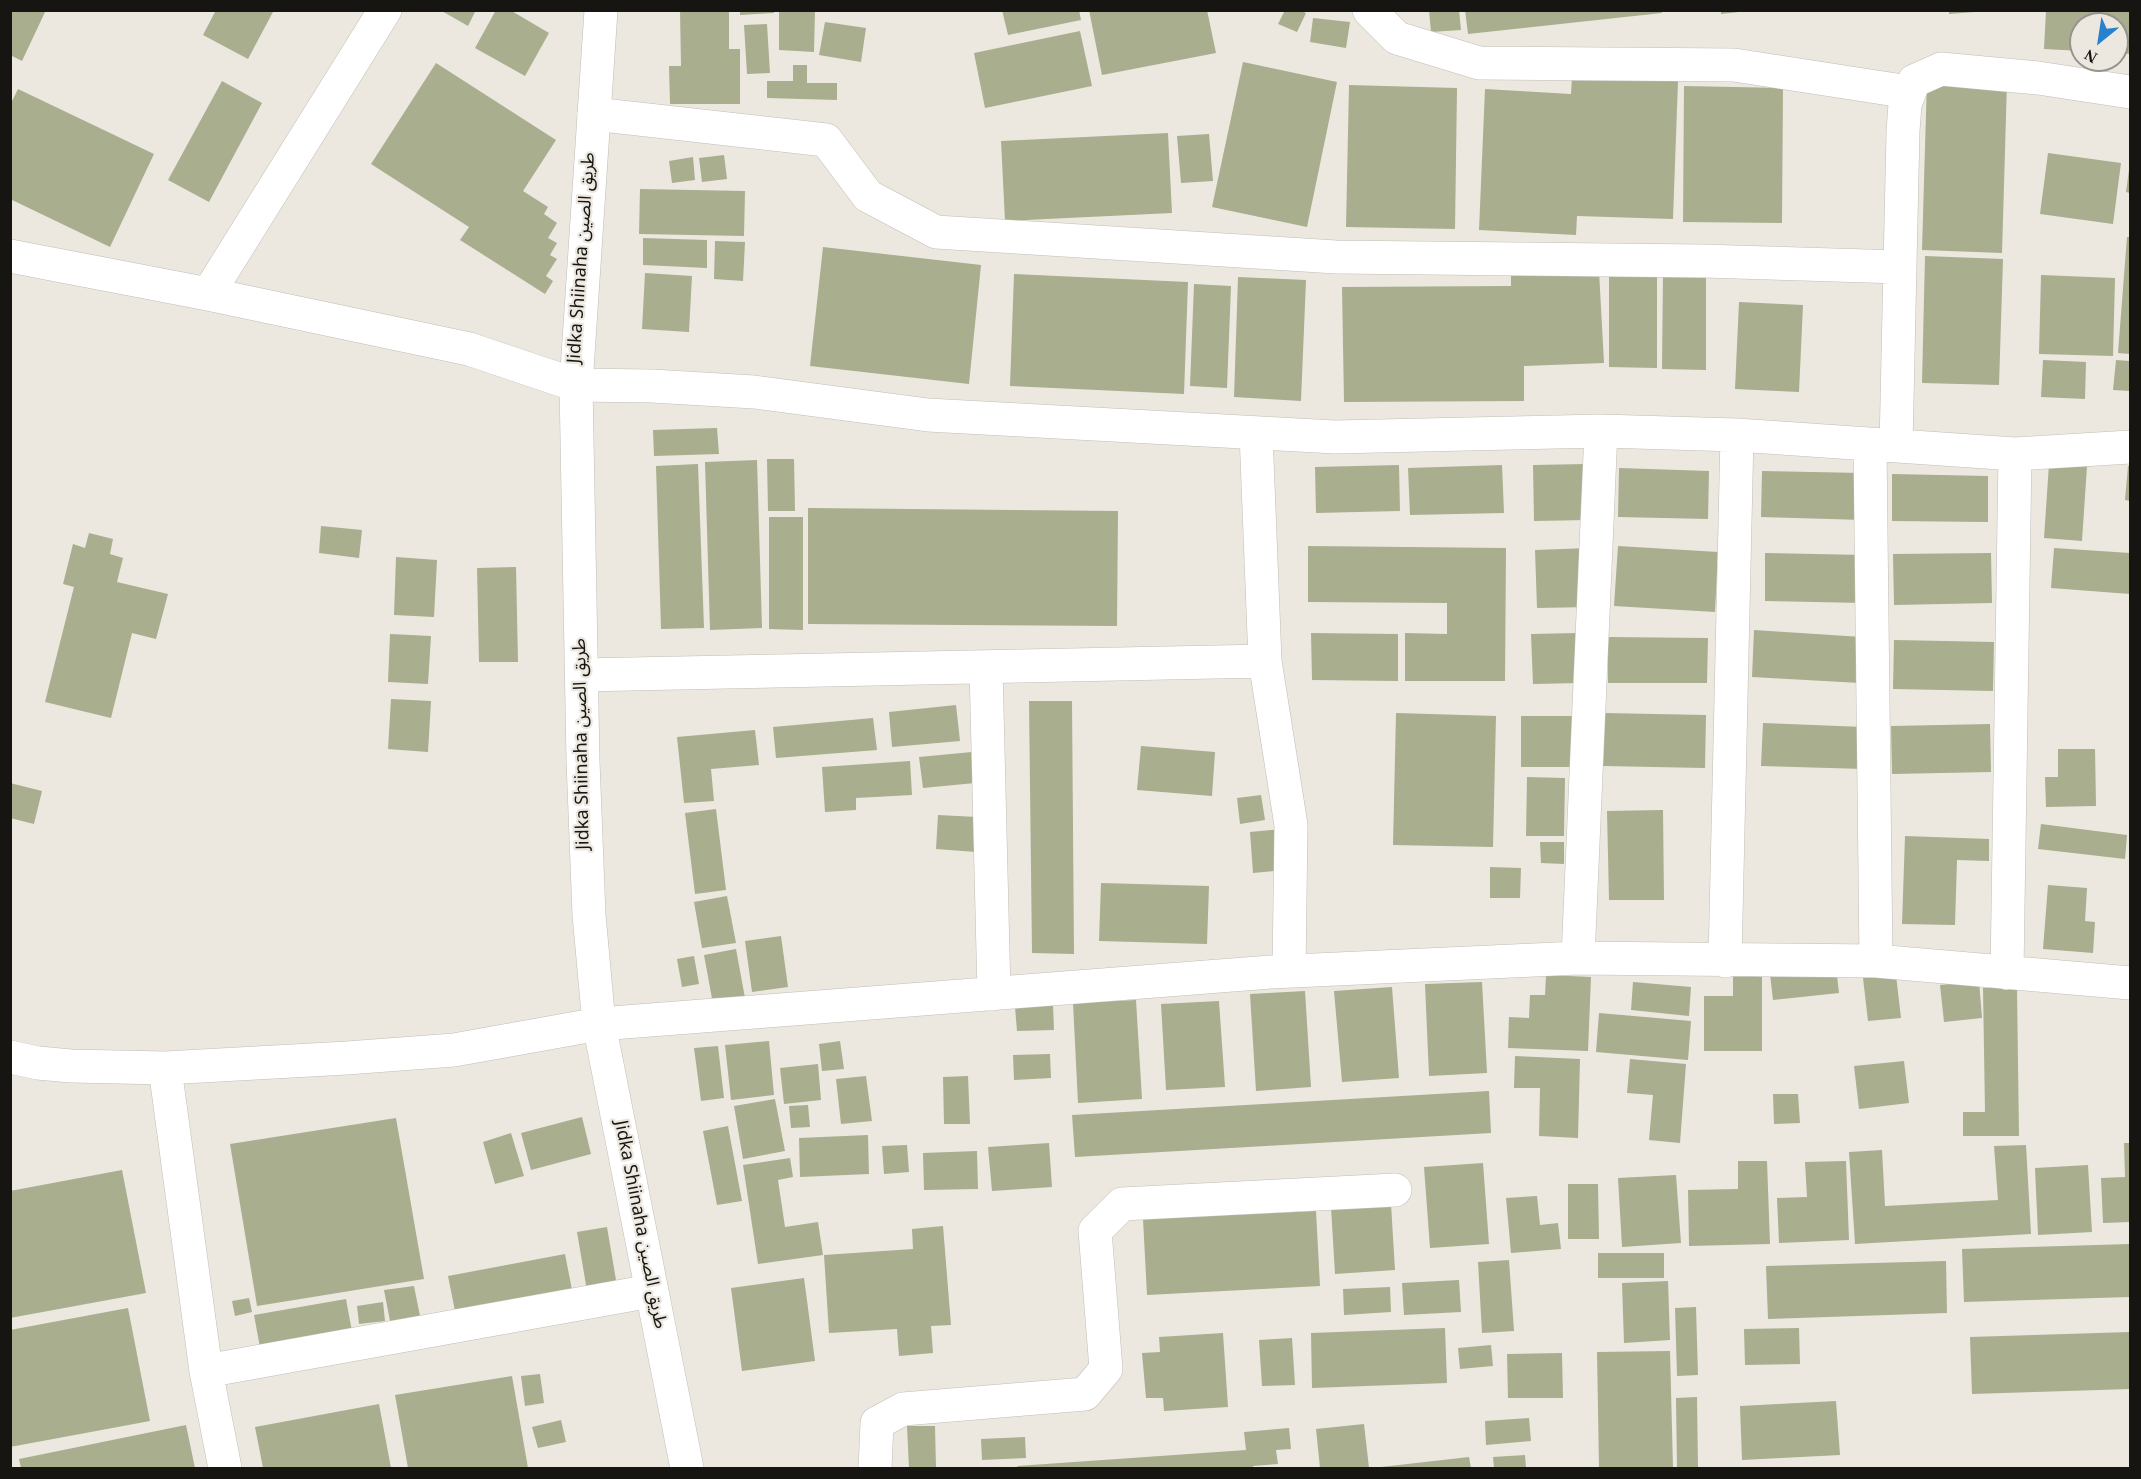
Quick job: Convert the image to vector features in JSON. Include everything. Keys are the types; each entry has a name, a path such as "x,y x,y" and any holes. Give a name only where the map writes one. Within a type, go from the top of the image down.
{"street":[{"path":"208,294 385,10"},
{"name":"Jidka Shiinaha طريق الصين","path":"601,10 576,385 589,915 599,1024 687,1468"},
{"path":"1369,10 1397,38 1479,63 1734,65 1909,92"},
{"path":"1876,961 1883,445 1900,267 1905,104 1914,81 1941,69 2038,78 2130,92"},
{"path":"594,114 826,140 868,196 936,232 1336,257 1703,261 1900,267"},
{"path":"10,256 208,294 469,349 576,385 652,386 754,392 928,415 1335,437 1601,431 1737,435 2015,454 2130,447"},
{"path":"1578,958 1601,431"},
{"path":"1256,433 1265,661 1291,825 1290,971"},
{"path":"1725,961 1737,435"},
{"path":"2007,973 2015,454"},
{"path":"582,675 1265,661"},
{"path":"986,667 994,994"},
{"path":"20,1062 71,1066 165,1068 454,1050 599,1024 1290,971 1578,958 1876,961 2130,983"},
{"path":"165,1068 206,1371 225,1468"},
{"path":"875,1468 877,1423 903,1409 1085,1395 1106,1369 1095,1231 1122,1204 1395,1190"},
{"path":"206,1371 651,1291"}],"building":[{"path":"10,10 46,10 22,61 10,55"},
{"path":"216,10 274,10 248,59 203,35"},
{"path":"440,10 476,10 468,26"},
{"path":"496,10 510,10 549,33 525,76 475,48"},
{"path":"680,10 729,10 729,49 740,49 740,104 670,104 669,66 681,66"},
{"path":"740,10 774,10 774,13 740,15"},
{"path":"779,10 815,10 814,52 779,50"},
{"path":"1002,10 1079,10 1081,20 1008,35"},
{"path":"1089,10 1207,10 1216,53 1102,75"},
{"path":"1285,10 1299,10 1306,13 1297,32 1278,24"},
{"path":"1429,10 1459,10 1461,30 1431,32"},
{"path":"1465,10 1661,10 1662,13 1468,34"},
{"path":"1721,10 1739,10 1739,12 1721,14"},
{"path":"1949,10 1975,10 1975,12 1949,14"},
{"path":"2046,10 2130,10 2130,54 2129,12 2069,12 2069,50 2044,49"},
{"path":"1313,18 1350,22 1346,48 1310,42"},
{"path":"825,22 866,28 861,62 819,55"},
{"path":"767,24 770,73 747,74 744,25"},
{"path":"1080,31 1092,86 985,108 974,53"},
{"path":"1243,62 1337,82 1307,227 1212,207"},
{"path":"436,63 556,140 523,191 548,207 544,214 557,223 548,238 557,243 550,255 557,259 546,276 553,281 545,294 460,240 469,227 371,164"},
{"path":"793,65 807,65 807,83 837,83 837,100 767,98 767,81 793,81"},
{"path":"1572,76 1678,81 1673,219 1577,216 1576,235 1479,230 1485,89 1571,94"},
{"path":"1927,79 2007,82 2002,253 1922,250"},
{"path":"222,81 262,103 209,202 168,180"},
{"path":"1349,85 1457,88 1455,229 1346,227"},
{"path":"1684,86 1783,88 1782,223 1683,222"},
{"path":"18,89 154,154 110,247 10,199 10,105"},
{"path":"1168,133 1172,213 1005,221 1001,141"},
{"path":"1209,134 1213,181 1181,183 1177,136"},
{"path":"2048,153 2121,163 2113,224 2040,214"},
{"path":"724,155 727,179 702,182 699,158"},
{"path":"693,157 695,180 672,183 669,161"},
{"path":"2130,170 2130,193 2126,192"},
{"path":"640,189 745,191 744,236 639,234"},
{"path":"2127,237 2130,237 2130,354 2118,353"},
{"path":"643,238 707,240 707,268 643,265"},
{"path":"715,241 745,242 743,281 714,279"},
{"path":"823,247 981,265 969,384 810,366"},
{"path":"1925,256 2003,259 1999,385 1922,383"},
{"path":"1599,271 1604,363 1524,366 1524,401 1344,402 1342,287 1511,286 1511,275"},
{"path":"1663,272 1706,272 1706,370 1662,369"},
{"path":"645,273 692,276 689,332 642,329"},
{"path":"1609,273 1657,273 1657,368 1609,367"},
{"path":"1014,274 1188,282 1184,394 1010,386"},
{"path":"2041,275 2115,278 2113,356 2039,354"},
{"path":"1238,277 1306,280 1301,401 1234,397"},
{"path":"1194,284 1231,286 1227,388 1190,386"},
{"path":"1739,302 1803,305 1799,392 1735,389"},
{"path":"2043,360 2086,362 2085,399 2041,397"},
{"path":"2116,360 2130,361 2130,391 2113,390"},
{"path":"717,428 719,454 654,456 653,430"},
{"path":"767,459 794,459 795,511 768,511"},
{"path":"757,460 762,628 710,630 705,462"},
{"path":"698,464 704,628 661,629 656,466"},
{"path":"1587,464 1588,520 1534,521 1533,465"},
{"path":"2049,464 2087,466 2082,541 2044,538"},
{"path":"1399,465 1400,511 1316,513 1315,467"},
{"path":"1502,465 1504,513 1410,515 1408,468"},
{"path":"2128,466 2130,466 2130,501 2125,500"},
{"path":"1619,468 1709,471 1708,519 1618,517"},
{"path":"1762,471 1863,473 1863,520 1761,517"},
{"path":"1892,474 1988,476 1988,522 1892,521"},
{"path":"808,508 1118,511 1117,626 808,624"},
{"path":"769,517 803,517 803,630 769,629"},
{"path":"321,526 362,530 359,558 319,553"},
{"path":"89,533 113,539 110,554 123,558 117,582 168,594 156,639 132,633 111,718 45,702 74,587 63,584 73,544 85,548"},
{"path":"1308,546 1506,548 1505,681 1405,681 1405,633 1447,634 1447,603 1308,602"},
{"path":"1618,546 1718,552 1715,612 1614,606"},
{"path":"1589,548 1590,607 1537,608 1535,550"},
{"path":"2054,548 2130,553 2130,594 2051,588"},
{"path":"1765,553 1865,555 1864,603 1765,601"},
{"path":"1991,553 1992,603 1894,605 1893,554"},
{"path":"396,557 437,560 434,617 394,615"},
{"path":"516,567 518,662 479,662 477,568"},
{"path":"1754,630 1862,637 1860,683 1752,677"},
{"path":"1311,633 1398,634 1398,681 1312,680"},
{"path":"1578,633 1580,683 1533,684 1531,634"},
{"path":"390,634 431,636 428,684 388,682"},
{"path":"1608,637 1708,638 1707,683 1608,683"},
{"path":"1894,640 1994,642 1993,691 1893,689"},
{"path":"391,699 431,701 428,752 388,749"},
{"path":"1029,701 1072,701 1074,954 1032,953"},
{"path":"956,705 960,741 892,747 889,712"},
{"path":"1396,713 1496,716 1493,847 1393,845"},
{"path":"1604,713 1706,715 1705,768 1603,766"},
{"path":"1521,716 1575,716 1575,767 1521,767"},
{"path":"873,718 877,750 776,758 773,727"},
{"path":"1763,723 1864,727 1864,769 1761,766"},
{"path":"1990,724 1991,772 1892,774 1891,726"},
{"path":"755,730 759,765 711,769 714,801 684,803 677,737"},
{"path":"1141,746 1215,752 1212,796 1137,790"},
{"path":"2058,749 2095,749 2096,806 2046,807 2045,777 2058,777"},
{"path":"972,752 975,783 923,788 919,757"},
{"path":"910,761 912,795 856,798 856,810 825,812 822,767"},
{"path":"1527,777 1565,778 1564,836 1526,836"},
{"path":"10,783 42,791 34,824 10,818"},
{"path":"1261,795 1265,820 1240,824 1237,798"},
{"path":"716,809 726,890 695,894 685,813"},
{"path":"1663,810 1664,900 1609,900 1607,811"},
{"path":"938,815 977,817 976,852 936,849"},
{"path":"2041,824 2127,835 2125,859 2038,849"},
{"path":"1282,829 1285,870 1253,873 1250,832"},
{"path":"1905,836 1989,839 1989,861 1957,860 1955,925 1902,924"},
{"path":"1540,842 1564,842 1564,864 1541,863"},
{"path":"1490,867 1521,868 1520,898 1490,898"},
{"path":"1101,883 1209,886 1207,944 1099,941"},
{"path":"2048,885 2087,888 2085,921 2095,922 2093,953 2043,949"},
{"path":"727,896 736,943 702,948 694,902"},
{"path":"781,936 788,987 752,992 745,941"},
{"path":"736,949 745,998 713,1004 704,955"},
{"path":"694,956 699,984 682,987 677,959"},
{"path":"1836,967 1839,993 1773,1000 1770,974"},
{"path":"1733,969 1762,969 1762,1051 1704,1051 1704,996 1733,996"},
{"path":"1546,975 1591,977 1588,1051 1508,1048 1509,1017 1529,1018 1530,995 1545,995"},
{"path":"1896,975 1901,1018 1868,1021 1863,978"},
{"path":"1979,981 1982,1018 1944,1022 1940,985"},
{"path":"1482,982 1487,1073 1429,1076 1425,984"},
{"path":"1633,982 1691,987 1689,1016 1631,1010"},
{"path":"1392,987 1399,1078 1342,1082 1334,991"},
{"path":"1983,988 2017,988 2019,1136 1963,1136 1963,1112 1985,1112"},
{"path":"1305,991 1311,1087 1256,1091 1250,994"},
{"path":"1136,1000 1142,1099 1078,1103 1073,1003"},
{"path":"1219,1001 1225,1087 1166,1090 1161,1004"},
{"path":"1053,1005 1054,1030 1017,1031 1015,1007"},
{"path":"1599,1013 1691,1021 1688,1060 1596,1052"},
{"path":"769,1041 774,1095 731,1100 725,1045"},
{"path":"840,1041 844,1069 822,1071 819,1044"},
{"path":"718,1046 724,1098 701,1101 694,1048"},
{"path":"1050,1054 1051,1078 1014,1080 1013,1055"},
{"path":"1515,1056 1580,1059 1578,1138 1539,1136 1540,1088 1514,1088"},
{"path":"1630,1059 1686,1064 1680,1143 1649,1140 1653,1095 1627,1093"},
{"path":"1904,1061 1909,1103 1859,1109 1854,1066"},
{"path":"818,1064 821,1100 784,1104 780,1068"},
{"path":"866,1076 872,1121 841,1124 836,1079"},
{"path":"968,1076 970,1124 944,1124 943,1077"},
{"path":"1489,1091 1491,1133 1075,1157 1072,1115"},
{"path":"1773,1094 1798,1094 1800,1123 1774,1124"},
{"path":"775,1099 785,1151 743,1159 734,1106"},
{"path":"808,1105 810,1127 791,1128 789,1106"},
{"path":"582,1117 591,1154 531,1170 521,1133"},
{"path":"396,1118 424,1279 257,1306 230,1144"},
{"path":"728,1126 742,1201 717,1205 703,1131"},
{"path":"511,1133 524,1176 495,1184 483,1142"},
{"path":"868,1135 869,1174 800,1177 799,1138"},
{"path":"1049,1143 1052,1187 992,1191 988,1147"},
{"path":"2124,1143 2130,1143 2130,1222 2103,1223 2101,1178 2125,1177"},
{"path":"907,1145 909,1172 884,1174 882,1146"},
{"path":"2026,1145 2031,1234 1855,1244 1849,1152 1882,1150 1885,1206 1998,1200 1994,1146"},
{"path":"977,1151 978,1189 924,1190 923,1153"},
{"path":"790,1158 793,1177 778,1180 785,1227 818,1222 823,1255 758,1264 743,1165"},
{"path":"1738,1161 1767,1161 1770,1244 1689,1246 1688,1190 1738,1189"},
{"path":"1846,1161 1849,1240 1779,1243 1777,1198 1807,1197 1805,1162"},
{"path":"1483,1163 1489,1244 1430,1248 1424,1167"},
{"path":"2088,1165 2092,1232 2038,1235 2035,1168"},
{"path":"122,1170 146,1293 10,1318 10,1191"},
{"path":"1676,1175 1681,1243 1622,1247 1618,1178"},
{"path":"1568,1184 1598,1184 1599,1239 1568,1239"},
{"path":"1537,1196 1540,1225 1558,1223 1561,1249 1511,1253 1506,1198"},
{"path":"1391,1204 1395,1270 1335,1274 1331,1207"},
{"path":"1316,1211 1320,1286 1147,1295 1143,1219"},
{"path":"943,1226 951,1325 931,1326 933,1353 899,1356 897,1329 829,1333 824,1255 913,1249 912,1229"},
{"path":"607,1227 617,1286 587,1291 577,1232"},
{"path":"2130,1244 2130,1297 1964,1302 1962,1249"},
{"path":"1598,1253 1664,1253 1664,1278 1598,1278"},
{"path":"565,1254 573,1295 456,1316 448,1276"},
{"path":"1509,1260 1514,1331 1482,1333 1478,1262"},
{"path":"1946,1261 1947,1313 1768,1319 1766,1266"},
{"path":"804,1278 815,1361 742,1371 731,1288"},
{"path":"1459,1280 1461,1312 1404,1315 1402,1283"},
{"path":"1668,1281 1670,1340 1624,1343 1622,1283"},
{"path":"414,1286 420,1316 390,1321 384,1290"},
{"path":"1390,1287 1391,1312 1344,1315 1343,1289"},
{"path":"249,1298 252,1312 235,1316 232,1301"},
{"path":"346,1299 353,1337 261,1353 254,1315"},
{"path":"383,1302 385,1321 359,1324 357,1306"},
{"path":"1696,1307 1698,1375 1677,1376 1675,1308"},
{"path":"128,1308 150,1421 10,1447 10,1330"},
{"path":"1445,1328 1447,1383 1312,1388 1311,1333"},
{"path":"1799,1328 1800,1364 1745,1365 1744,1329"},
{"path":"2130,1332 2130,1389 1972,1394 1970,1337"},
{"path":"1223,1333 1228,1407 1164,1411 1163,1398 1146,1398 1142,1353 1160,1352 1159,1337"},
{"path":"1292,1338 1295,1385 1262,1386 1259,1340"},
{"path":"1491,1345 1493,1366 1460,1369 1458,1348"},
{"path":"1670,1351 1673,1468 1599,1468 1597,1352"},
{"path":"1562,1353 1563,1398 1508,1398 1507,1354"},
{"path":"540,1374 544,1403 525,1406 521,1376"},
{"path":"512,1376 528,1468 408,1468 395,1395"},
{"path":"1697,1397 1698,1468 1677,1468 1676,1398"},
{"path":"1836,1401 1840,1455 1742,1460 1740,1406"},
{"path":"379,1404 391,1468 263,1468 255,1427"},
{"path":"1529,1418 1531,1441 1486,1445 1485,1421"},
{"path":"561,1420 566,1442 538,1448 532,1427"},
{"path":"1364,1424 1369,1468 1320,1468 1316,1429"},
{"path":"186,1425 195,1468 21,1468 19,1459"},
{"path":"907,1426 935,1426 936,1468 909,1468"},
{"path":"1289,1428 1291,1449 1276,1450 1278,1464 1253,1466 1253,1468 1018,1468 1017,1466 1246,1450 1244,1432"},
{"path":"1025,1437 1026,1458 982,1460 981,1439"},
{"path":"1525,1455 1526,1468 1494,1468 1493,1457"},
{"path":"1469,1457 1471,1468 1381,1468 1381,1467"}]}
